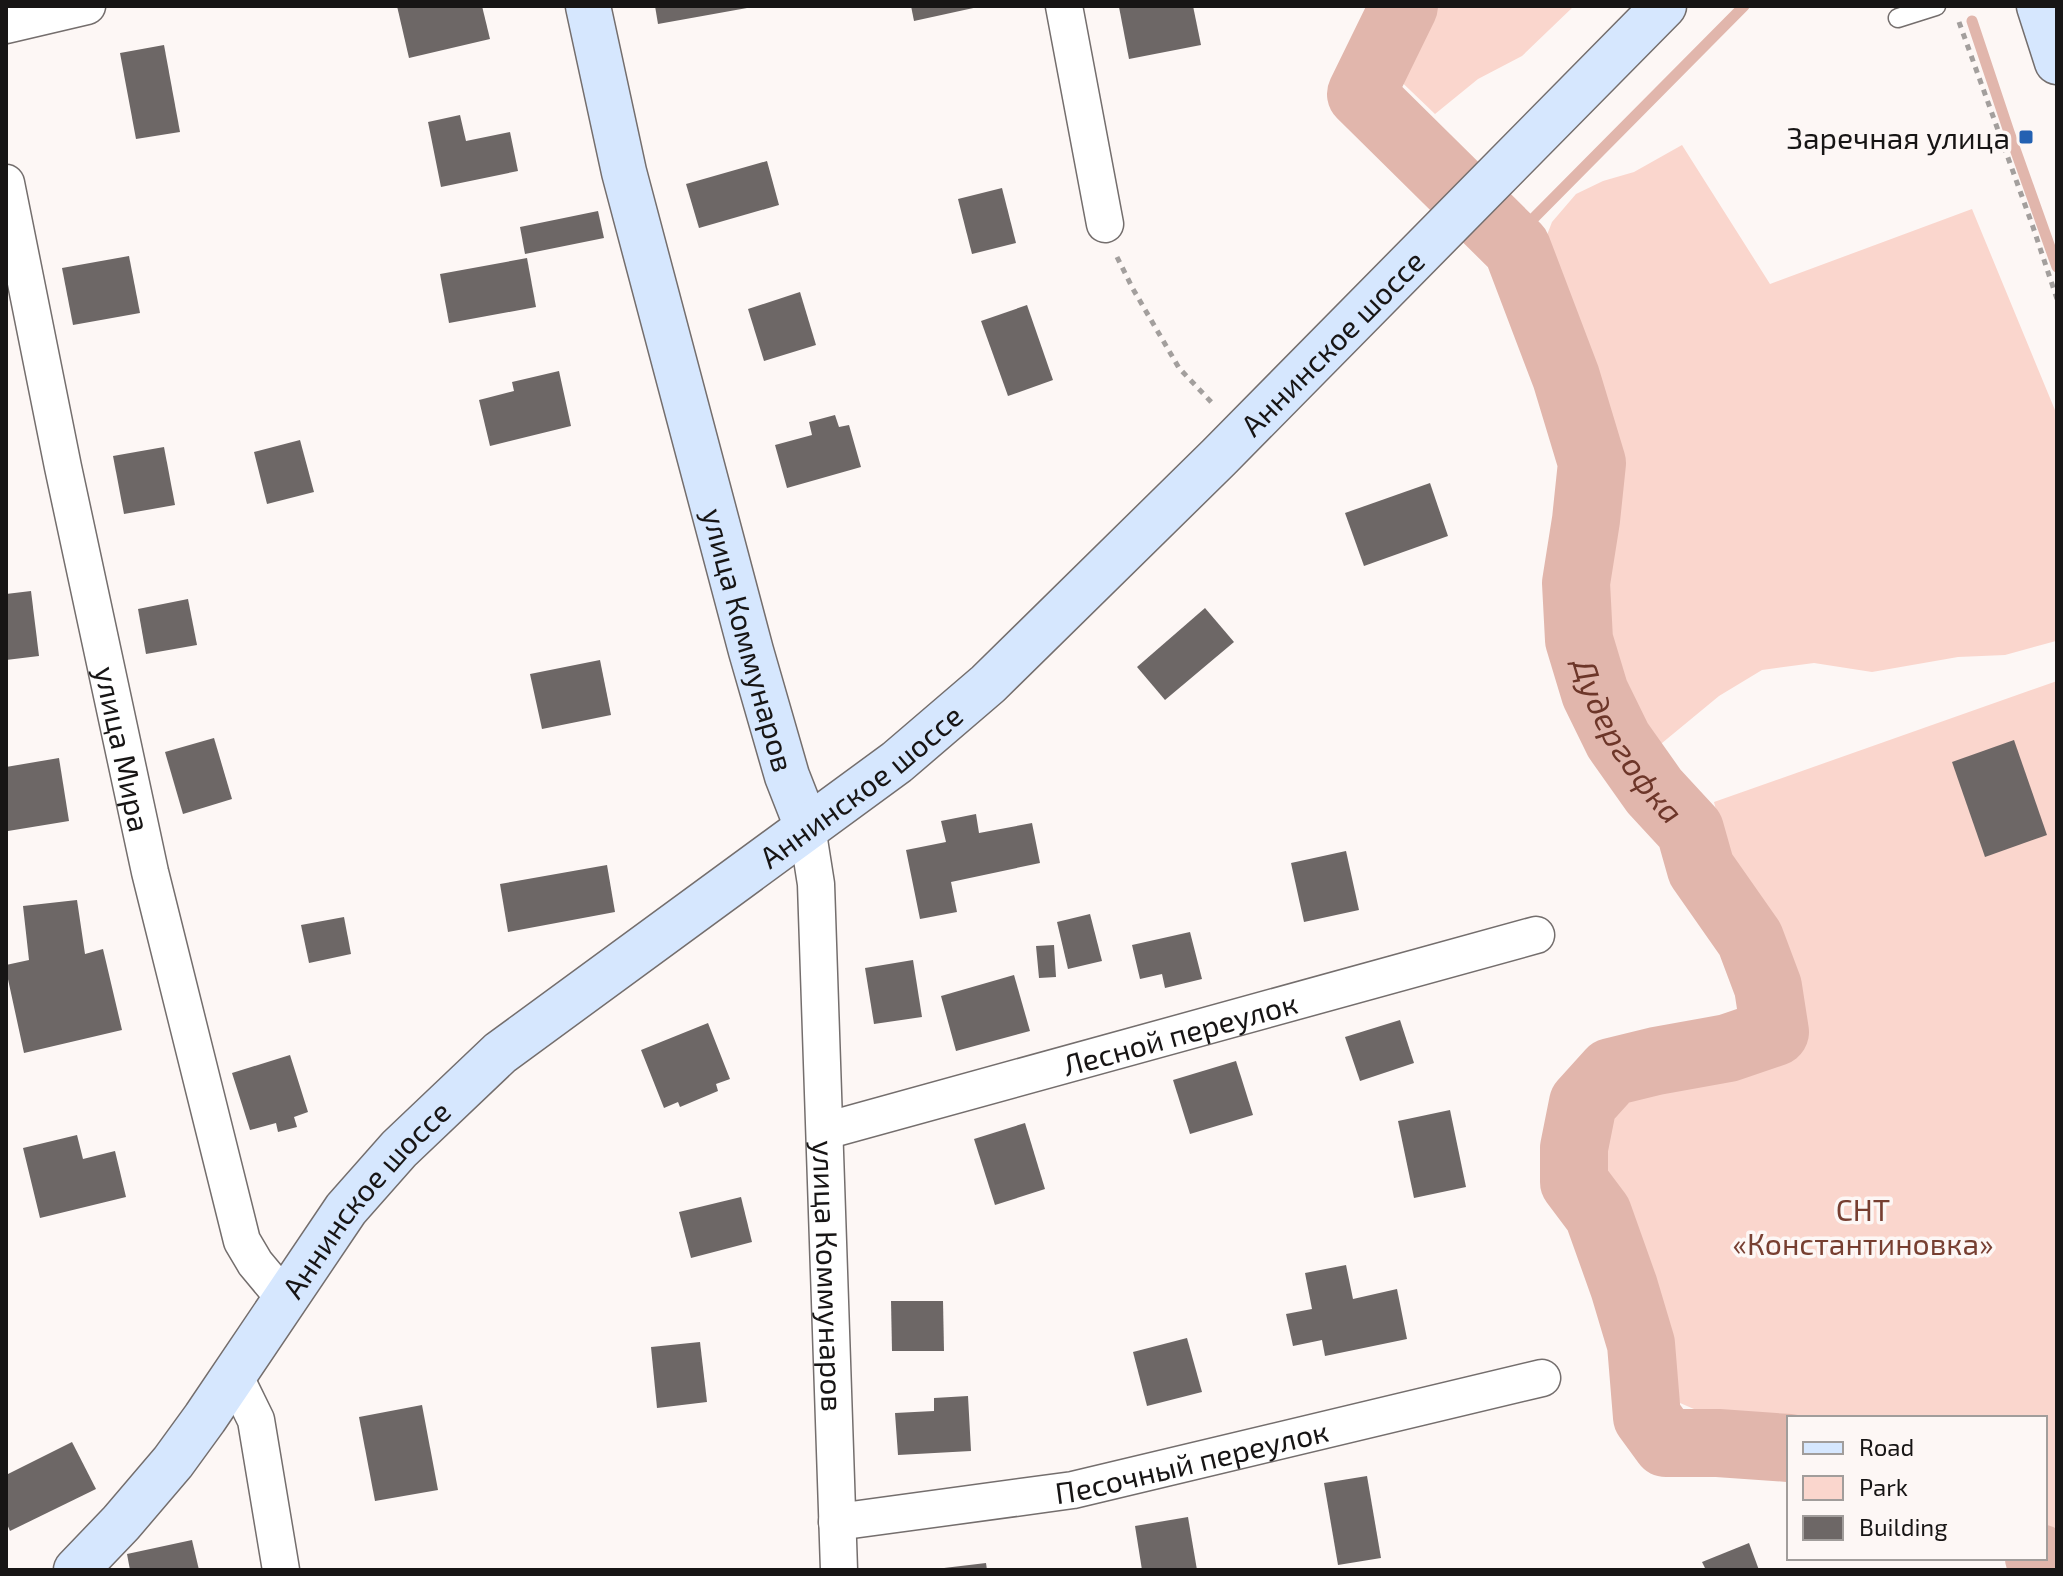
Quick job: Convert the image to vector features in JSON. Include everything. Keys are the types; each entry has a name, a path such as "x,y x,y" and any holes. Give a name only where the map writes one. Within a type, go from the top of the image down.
{"street":[{"path":"6,25 87,6"},
{"name":"улица Коммунаров","path":"588,6 624,172 743,620 787,776 807,827 816,884 839,1570"},
{"path":"1064,6 1105,224"},
{"name":"Аннинское шоссе","path":"76,1570 173,1462 346,1209 399,1149 500,1053 897,762 988,684 1230,447 1664,6"},
{"path":"2039,6 2057,62"},
{"name":"улица Мира","path":"6,183 150,872 242,1241 255,1263 285,1299"},
{"name":"Лесной переулок","path":"825,1131 1536,935"},
{"path":"234,1375 256,1420 281,1570"},
{"name":"Песочный переулок","path":"837,1522 1073,1490 1542,1378"}],"lane":[{"path":"1898,18 1936,6"}],"path":[{"path":"1958,20 2057,299"},
{"path":"1105,224 1119,263 1179,368 1217,408"}],"green space":[{"path":"1419,6 1574,6 1522,56 1478,79 1435,114 1388,69"},
{"path":"1682,145 1770,284 1972,209 2057,415 2056,641 2005,655 1958,657 1872,672 1814,663 1762,670 1719,696 1656,748 1616,681 1605,640 1604,571 1611,486 1610,414 1589,351 1542,248 1552,222 1576,194 1603,181 1634,172"},
{"name":"СНТ «Константиновка»","path":"2057,681 2057,1551 2047,1544 2047,1416 1787,1416 1787,1423 1722,1421 1680,1403 1599,1180 1597,1129 1629,1093 1765,1060 1803,1023 1775,945 1733,877 1714,802"}],"building":[{"path":"397,6 482,6 490,39 409,58"},
{"path":"655,6 747,6 747,8 658,24"},
{"path":"911,6 978,6 978,7 914,21"},
{"path":"1193,6 1201,45 1129,59 1119,7"},
{"path":"164,45 180,132 136,139 120,53"},
{"path":"460,115 466,141 510,132 518,171 441,187 428,122"},
{"path":"767,161 779,205 699,228 686,184"},
{"path":"1002,188 1016,243 972,254 958,199"},
{"path":"598,211 604,238 525,254 520,227"},
{"path":"129,256 140,313 73,325 62,268"},
{"path":"527,258 536,307 449,323 440,274"},
{"path":"800,292 816,345 764,361 748,309"},
{"path":"1027,305 1053,380 1008,396 981,321"},
{"path":"559,371 571,426 490,446 479,400 514,391 512,382"},
{"path":"835,415 839,427 849,425 861,467 787,488 775,445 812,435 809,422"},
{"path":"300,440 314,492 267,504 254,452"},
{"path":"164,447 175,505 124,514 113,456"},
{"path":"1430,483 1448,536 1364,566 1345,513"},
{"path":"31,591 39,656 6,660 6,594"},
{"path":"188,599 197,645 146,654 138,609"},
{"path":"1205,608 1234,642 1165,700 1137,667"},
{"path":"600,660 611,715 542,729 530,674"},
{"path":"214,738 232,799 183,814 165,752"},
{"path":"2014,740 2047,835 1985,857 1952,762"},
{"path":"59,758 69,821 8,831 6,767"},
{"path":"976,814 979,833 1032,823 1040,863 951,882 957,912 920,919 906,850 946,842 941,821"},
{"path":"1346,851 1359,910 1304,922 1291,863"},
{"path":"607,865 615,912 508,932 500,884"},
{"path":"77,900 85,954 103,949 122,1030 24,1053 6,970 6,965 29,960 23,906"},
{"path":"1090,914 1102,961 1068,969 1057,922"},
{"path":"344,917 351,954 309,963 301,925"},
{"path":"1190,932 1202,979 1165,988 1162,974 1140,979 1132,945"},
{"path":"1054,945 1056,977 1039,978 1036,946"},
{"path":"913,960 922,1017 874,1024 865,968"},
{"path":"1014,975 1030,1031 956,1051 941,996"},
{"path":"1400,1020 1414,1063 1360,1081 1345,1037"},
{"path":"708,1023 730,1079 716,1084 718,1091 680,1107 678,1102 664,1108 641,1050"},
{"path":"290,1055 308,1112 294,1117 297,1127 278,1132 276,1123 250,1130 232,1073"},
{"path":"1236,1061 1253,1115 1190,1134 1173,1080"},
{"path":"1450,1110 1466,1187 1414,1198 1398,1121"},
{"path":"1025,1123 1045,1189 995,1205 974,1139"},
{"path":"77,1135 83,1159 115,1151 126,1197 40,1218 23,1148"},
{"path":"741,1197 752,1242 691,1258 679,1212"},
{"path":"1346,1265 1353,1299 1397,1289 1407,1339 1325,1356 1322,1340 1293,1346 1286,1314 1312,1309 1305,1273"},
{"path":"891,1301 943,1301 944,1351 892,1351"},
{"path":"1187,1338 1202,1392 1147,1406 1133,1352"},
{"path":"700,1342 707,1402 657,1408 651,1347"},
{"path":"968,1396 971,1451 898,1455 895,1413 934,1411 934,1398"},
{"path":"422,1405 438,1490 375,1501 359,1417"},
{"path":"72,1442 96,1489 10,1531 6,1522 6,1475"},
{"path":"1367,1476 1381,1558 1338,1565 1324,1483"},
{"path":"1188,1517 1197,1570 1142,1570 1135,1526"},
{"path":"192,1540 199,1570 130,1570 127,1554"},
{"path":"1749,1543 1759,1570 1706,1570 1702,1562"},
{"path":"986,1563 987,1570 944,1570 944,1568"}],"waterway":[{"name":"Дудергофка","path":"1404,6 1361,94 1517,248 1566,377 1592,463 1576,583 1579,640 1595,693 1618,740 1654,791 1690,830 1701,869 1750,939 1768,987 1775,1032 1728,1048 1611,1072 1583,1103 1574,1148 1574,1182 1598,1214 1624,1287 1641,1344 1647,1417 1666,1443 1787,1448"},
{"path":"1510,242 1744,6"},
{"path":"1972,21 2057,267"},
{"name":"Дудергофка","path":"2042,1560 2056,1570"}],"place":[{"name":"Заречная улица","path":"2026,137"}]}
